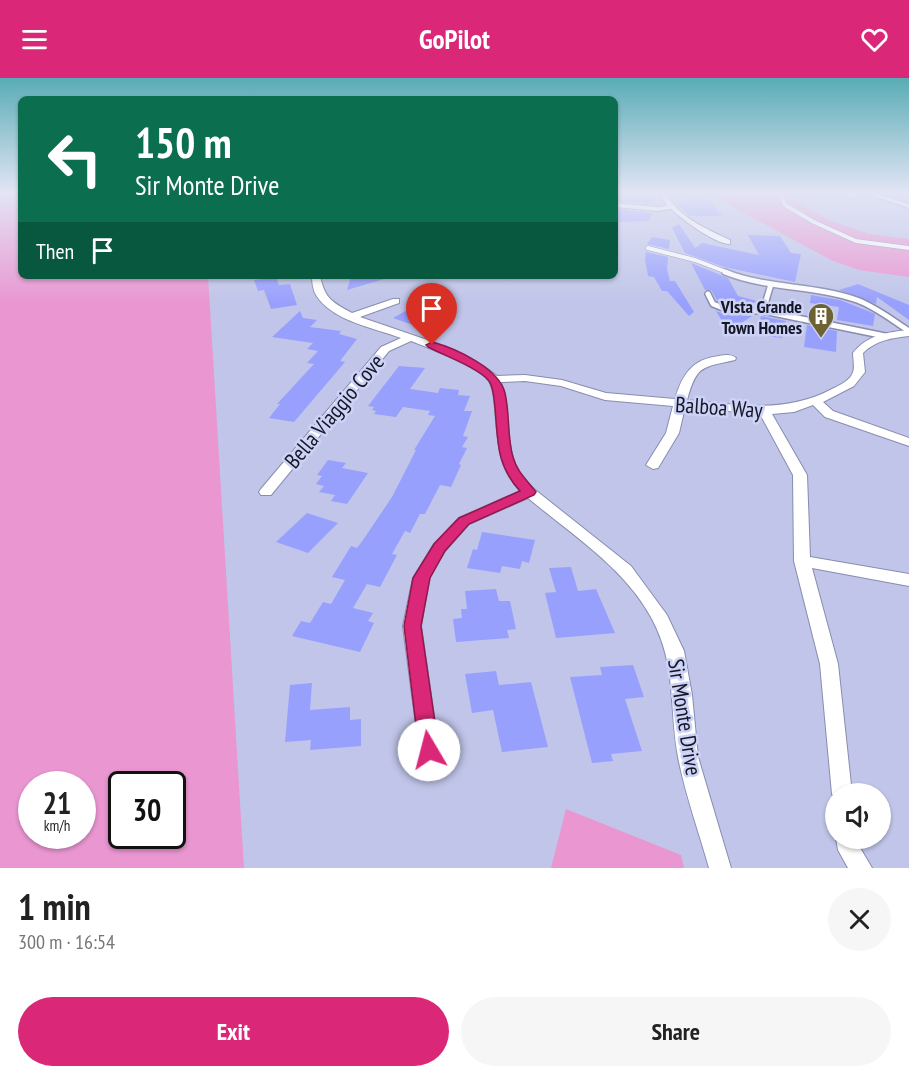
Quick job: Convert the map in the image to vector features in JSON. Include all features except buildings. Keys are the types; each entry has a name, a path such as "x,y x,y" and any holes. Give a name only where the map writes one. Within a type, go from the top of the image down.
{"street":[{"path":"704,230 727,242"},
{"path":"317,279 319,293 330,304 351,317 432,345 481,369 494,379"},
{"path":"351,317 396,301"},
{"name":"Balboa Way","path":"494,379 543,380 562,383 605,396 679,405 764,411 794,408 830,395 850,384 859,372 858,353 865,344 885,336 909,332"},
{"name":"Bella Viaggio Cove","path":"266,492 385,349 409,338"},
{"path":"653,465 674,431 679,405 692,373 707,361 731,358"},
{"name":"Sir Monte Drive","path":"494,379 499,393 506,456 514,476 529,492 626,570 659,615 675,651 683,695 688,757 720,868"},
{"path":"814,400 829,414 909,442"},
{"path":"764,411 800,475 802,561 829,664 841,783"},
{"path":"432,771 412,626 422,578 439,548 464,521 529,492"},
{"path":"802,561 909,580"},
{"path":"849,849 861,868"}],"lane":[{"path":"834,230 854,240 909,248"},
{"path":"648,248 695,260 748,281 833,294 856,300 875,309 909,332"},
{"path":"763,311 771,284"},
{"path":"708,294 713,304 728,310 763,311 885,336"}],"shaded area":[{"path":"0,230 18,230 18,279 208,279 244,868 0,868"},
{"path":"775,230 857,230 869,234 909,239 909,277 859,270 831,260"},
{"path":"566,809 681,855 684,868 551,868"}],"place":[{"name":"VIsta Grande Town Homes","path":"821,339"}],"route":[{"path":"429,750 412,626 422,578 439,548 464,521 529,492 514,476 506,456 499,393 494,379 481,369 432,345"}]}
